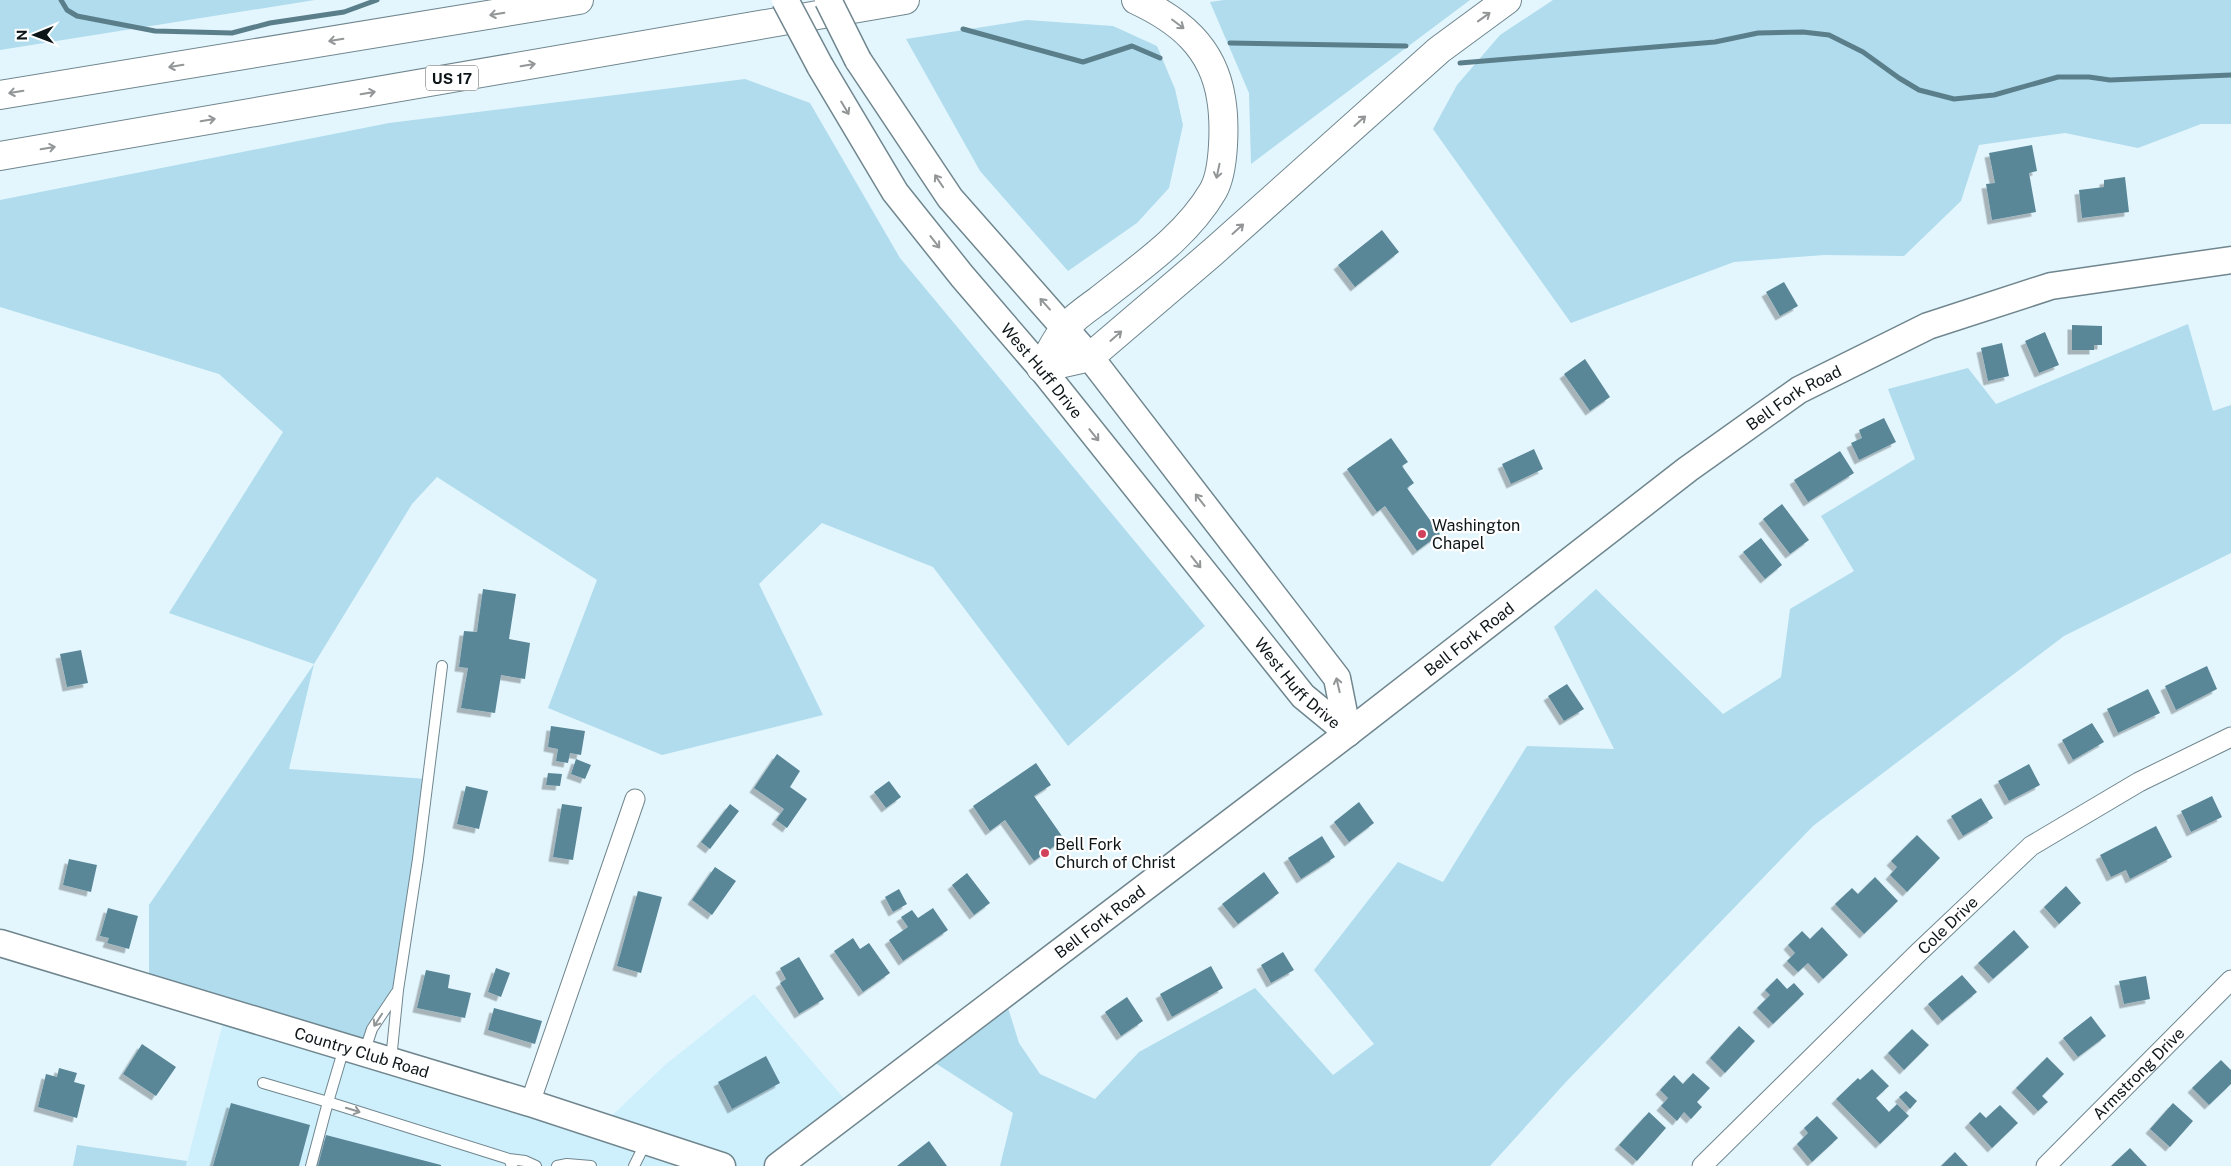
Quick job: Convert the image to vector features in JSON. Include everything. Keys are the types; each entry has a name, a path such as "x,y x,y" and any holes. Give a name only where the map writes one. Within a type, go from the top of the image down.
{"highway":[{"path":"0,95 579,0"},
{"name":"US 17","path":"0,156 905,0"},
{"path":"1041,368 1066,327 1187,228 1214,189 1222,154 1225,118 1219,86 1207,58 1187,31 1163,12 1136,0"},
{"path":"1041,368 1090,357 1213,252 1439,50 1507,0"}],"main road":[{"name":"West Huff Drive","path":"785,0 820,66 895,192 962,276 1041,368 1303,696 1348,733"},
{"name":"West Huff Drive","path":"828,0 858,60 950,198 1066,327 1337,678 1348,733"},
{"name":"Bell Fork Road","path":"778,1166 1348,733 1688,469 1799,390 1928,326 2051,286 2231,260"},
{"name":"Country Club Road","path":"0,943 391,1061 722,1166"}],"street":[{"name":"Cole Drive","path":"1702,1166 1918,953 2031,846 2139,782 2231,737"},
{"path":"530,1104 635,799"},
{"name":"Armstrong Drive","path":"2046,1166 2231,980"}],"lane":[{"path":"391,1061 398,990 418,859 442,666"},
{"path":"311,1166 328,1102 354,1050 372,1029 398,990"},
{"path":"264,1083 510,1162 525,1161 536,1166"},
{"path":"634,1166 647,1142"},
{"path":"558,1166 567,1164 591,1166"}],"shaded area":[{"path":"0,0 315,0 0,50"},
{"path":"1224,0 1470,0 1251,164 1249,93 1210,2"},
{"path":"1553,0 2231,0 2231,124 2201,124 2138,148 2065,133 1979,145 1961,201 1904,256 1824,255 1734,262 1571,323 1433,129 1457,85 1500,35"},
{"path":"1027,20 1113,26 1157,46 1175,89 1183,125 1169,188 1137,223 1068,271 980,171 906,39"},
{"path":"745,79 810,103 900,258 1205,626 1068,746 933,567 822,523 759,584 823,715 662,755 548,708 597,580 437,477 412,504 314,664 169,613 283,432 219,374 0,307 0,200 389,123"},
{"path":"2188,324 2213,411 2231,405 2231,553 2064,636 1813,826 1565,1083 1490,1166 1000,1166 1013,1113 929,1059 1004,995 1019,1043 1040,1074 1095,1099 1139,1052 1255,988 1333,1075 1374,1044 1314,970 1398,862 1443,882 1527,746 1614,749 1554,627 1596,589 1723,714 1781,677 1790,609 1854,571 1821,516 1915,459 1888,389 1968,368 1996,404"},
{"path":"314,664 289,769 427,779 398,990 364,1053 149,988 149,905"},
{"path":"754,994 853,1109 778,1166 186,1166 226,1011 601,1126 665,1065"},
{"path":"77,1145 187,1161 186,1166 73,1166"}],"building":[{"path":"2032,145 2037,171 2029,173 2036,212 1992,220 1986,184 1995,183 1989,153"},
{"path":"2125,177 2129,212 2082,218 2079,190 2104,187 2104,180"},
{"path":"1382,230 1399,252 1355,287 1338,265"},
{"path":"1784,282 1798,306 1780,316 1766,292"},
{"path":"2072,325 2102,326 2102,345 2094,345 2094,350 2072,350"},
{"path":"2045,332 2059,365 2039,373 2025,341"},
{"path":"2002,343 2009,376 1988,381 1981,348"},
{"path":"1585,359 1610,397 1590,411 1564,374"},
{"path":"1884,418 1896,442 1859,460 1851,443 1862,438 1859,430"},
{"path":"1391,438 1408,462 1402,466 1414,483 1407,488 1440,534 1417,551 1385,506 1377,512 1347,469"},
{"path":"1534,449 1543,469 1511,484 1502,464"},
{"path":"1840,451 1854,473 1808,502 1794,480"},
{"path":"1782,504 1809,540 1790,554 1763,519"},
{"path":"1761,538 1782,565 1765,579 1743,552"},
{"path":"483,589 516,594 509,639 530,643 525,679 501,675 495,713 461,708 468,668 459,667 464,631 477,632"},
{"path":"81,650 88,683 67,687 60,654"},
{"path":"2207,666 2217,689 2176,710 2165,686"},
{"path":"1567,684 1584,709 1564,721 1548,696"},
{"path":"2148,689 2160,713 2118,733 2107,709"},
{"path":"2092,723 2104,742 2073,760 2062,740"},
{"path":"551,726 585,731 581,755 570,753 568,763 556,761 558,749 548,747"},
{"path":"777,754 800,771 790,787 807,799 787,828 776,820 784,809 754,788"},
{"path":"576,759 591,765 585,779 571,774"},
{"path":"1036,763 1051,785 1034,796 1064,839 1034,861 1005,820 990,831 973,806"},
{"path":"2029,764 2040,785 2009,801 1998,781"},
{"path":"548,773 562,774 560,786 546,785"},
{"path":"889,781 901,797 886,808 874,792"},
{"path":"466,786 488,791 479,829 457,824"},
{"path":"2212,796 2222,817 2191,832 2181,811"},
{"path":"1981,798 1993,818 1963,836 1951,816"},
{"path":"1359,802 1374,823 1349,842 1334,822"},
{"path":"562,804 582,807 573,860 553,857"},
{"path":"730,804 739,811 710,849 701,842"},
{"path":"2156,826 2172,857 2130,879 2126,870 2111,877 2100,855"},
{"path":"1917,835 1940,858 1907,892 1890,875 1897,867 1891,861"},
{"path":"1322,836 1335,857 1301,879 1288,858"},
{"path":"69,859 97,865 91,892 63,885"},
{"path":"715,867 736,881 712,915 692,900"},
{"path":"1264,872 1279,893 1238,924 1222,904"},
{"path":"967,873 990,903 974,915 952,885"},
{"path":"1875,877 1898,901 1864,934 1835,904 1852,888 1858,894"},
{"path":"2066,886 2081,903 2059,924 2044,907"},
{"path":"899,889 907,904 893,912 885,897"},
{"path":"638,891 662,897 641,973 617,966"},
{"path":"108,908 138,916 129,949 107,943 109,938 100,936"},
{"path":"933,908 948,930 903,961 889,940 908,927 901,917 912,910 918,918"},
{"path":"1822,927 1848,955 1823,979 1808,963 1798,972 1787,961 1795,953 1788,945 1802,931 1810,939"},
{"path":"2014,930 2029,947 1993,979 1978,963"},
{"path":"853,938 860,949 869,943 890,973 863,992 834,951"},
{"path":"1283,952 1294,970 1271,983 1261,965"},
{"path":"799,957 824,999 799,1014 780,983 786,979 780,968"},
{"path":"1211,966 1223,988 1172,1017 1160,994"},
{"path":"496,968 510,973 501,997 488,992"},
{"path":"426,970 450,975 448,988 471,993 465,1018 417,1008"},
{"path":"1962,975 1977,992 1942,1021 1928,1004"},
{"path":"2146,976 2150,999 2124,1004 2119,981"},
{"path":"1777,978 1787,989 1794,983 1804,994 1773,1024 1757,1008 1770,995 1765,990"},
{"path":"1127,997 1143,1021 1121,1036 1105,1012"},
{"path":"494,1008 542,1021 535,1044 488,1030"},
{"path":"2091,1016 2106,1036 2078,1057 2063,1038"},
{"path":"1739,1026 1755,1041 1725,1073 1710,1058"},
{"path":"1912,1029 1929,1045 1904,1070 1888,1053"},
{"path":"142,1044 176,1067 156,1096 123,1074"},
{"path":"766,1056 780,1083 732,1109 718,1082"},
{"path":"2047,1057 2064,1074 2042,1096 2048,1102 2038,1111 2016,1088"},
{"path":"2221,1060 2231,1070 2231,1084 2209,1105 2192,1088"},
{"path":"59,1068 77,1073 74,1082 85,1085 77,1118 38,1107 46,1074 57,1077"},
{"path":"1872,1069 1889,1086 1876,1098 1889,1112 1897,1104 1909,1116 1880,1144 1836,1099 1858,1078 1860,1080"},
{"path":"1693,1073 1710,1088 1697,1102 1702,1107 1691,1119 1684,1112 1677,1121 1661,1106 1668,1098 1660,1090 1674,1075 1683,1084"},
{"path":"1906,1091 1917,1101 1910,1109 1899,1097"},
{"path":"231,1103 310,1125 299,1166 213,1166"},
{"path":"2173,1103 2193,1121 2170,1147 2150,1129"},
{"path":"2000,1105 2018,1123 1992,1148 1969,1123 1980,1112 1986,1118"},
{"path":"1649,1112 1666,1128 1637,1161 1619,1145"},
{"path":"1817,1116 1838,1138 1812,1162 1797,1144 1808,1133 1804,1128"},
{"path":"326,1135 441,1165 441,1166 318,1166"},
{"path":"929,1141 947,1166 897,1166"},
{"path":"2130,1148 2147,1166 2111,1166"},
{"path":"1955,1152 1968,1166 1941,1166"}],"waterway":[{"path":"61,0 67,10 77,16 155,31 232,33 270,23 344,12 377,0"},
{"path":"963,29 1083,62 1132,46 1160,58"},
{"path":"1460,63 1715,42 1758,33 1803,32 1829,35 1863,52 1919,90 1954,99 1994,95 2058,77 2089,77 2110,80 2231,75"},
{"path":"1230,43 1406,46"}],"place":[{"name":"Washington Chapel","path":"1422,534"},
{"name":"Bell Fork Church of Christ","path":"1045,853"}]}
